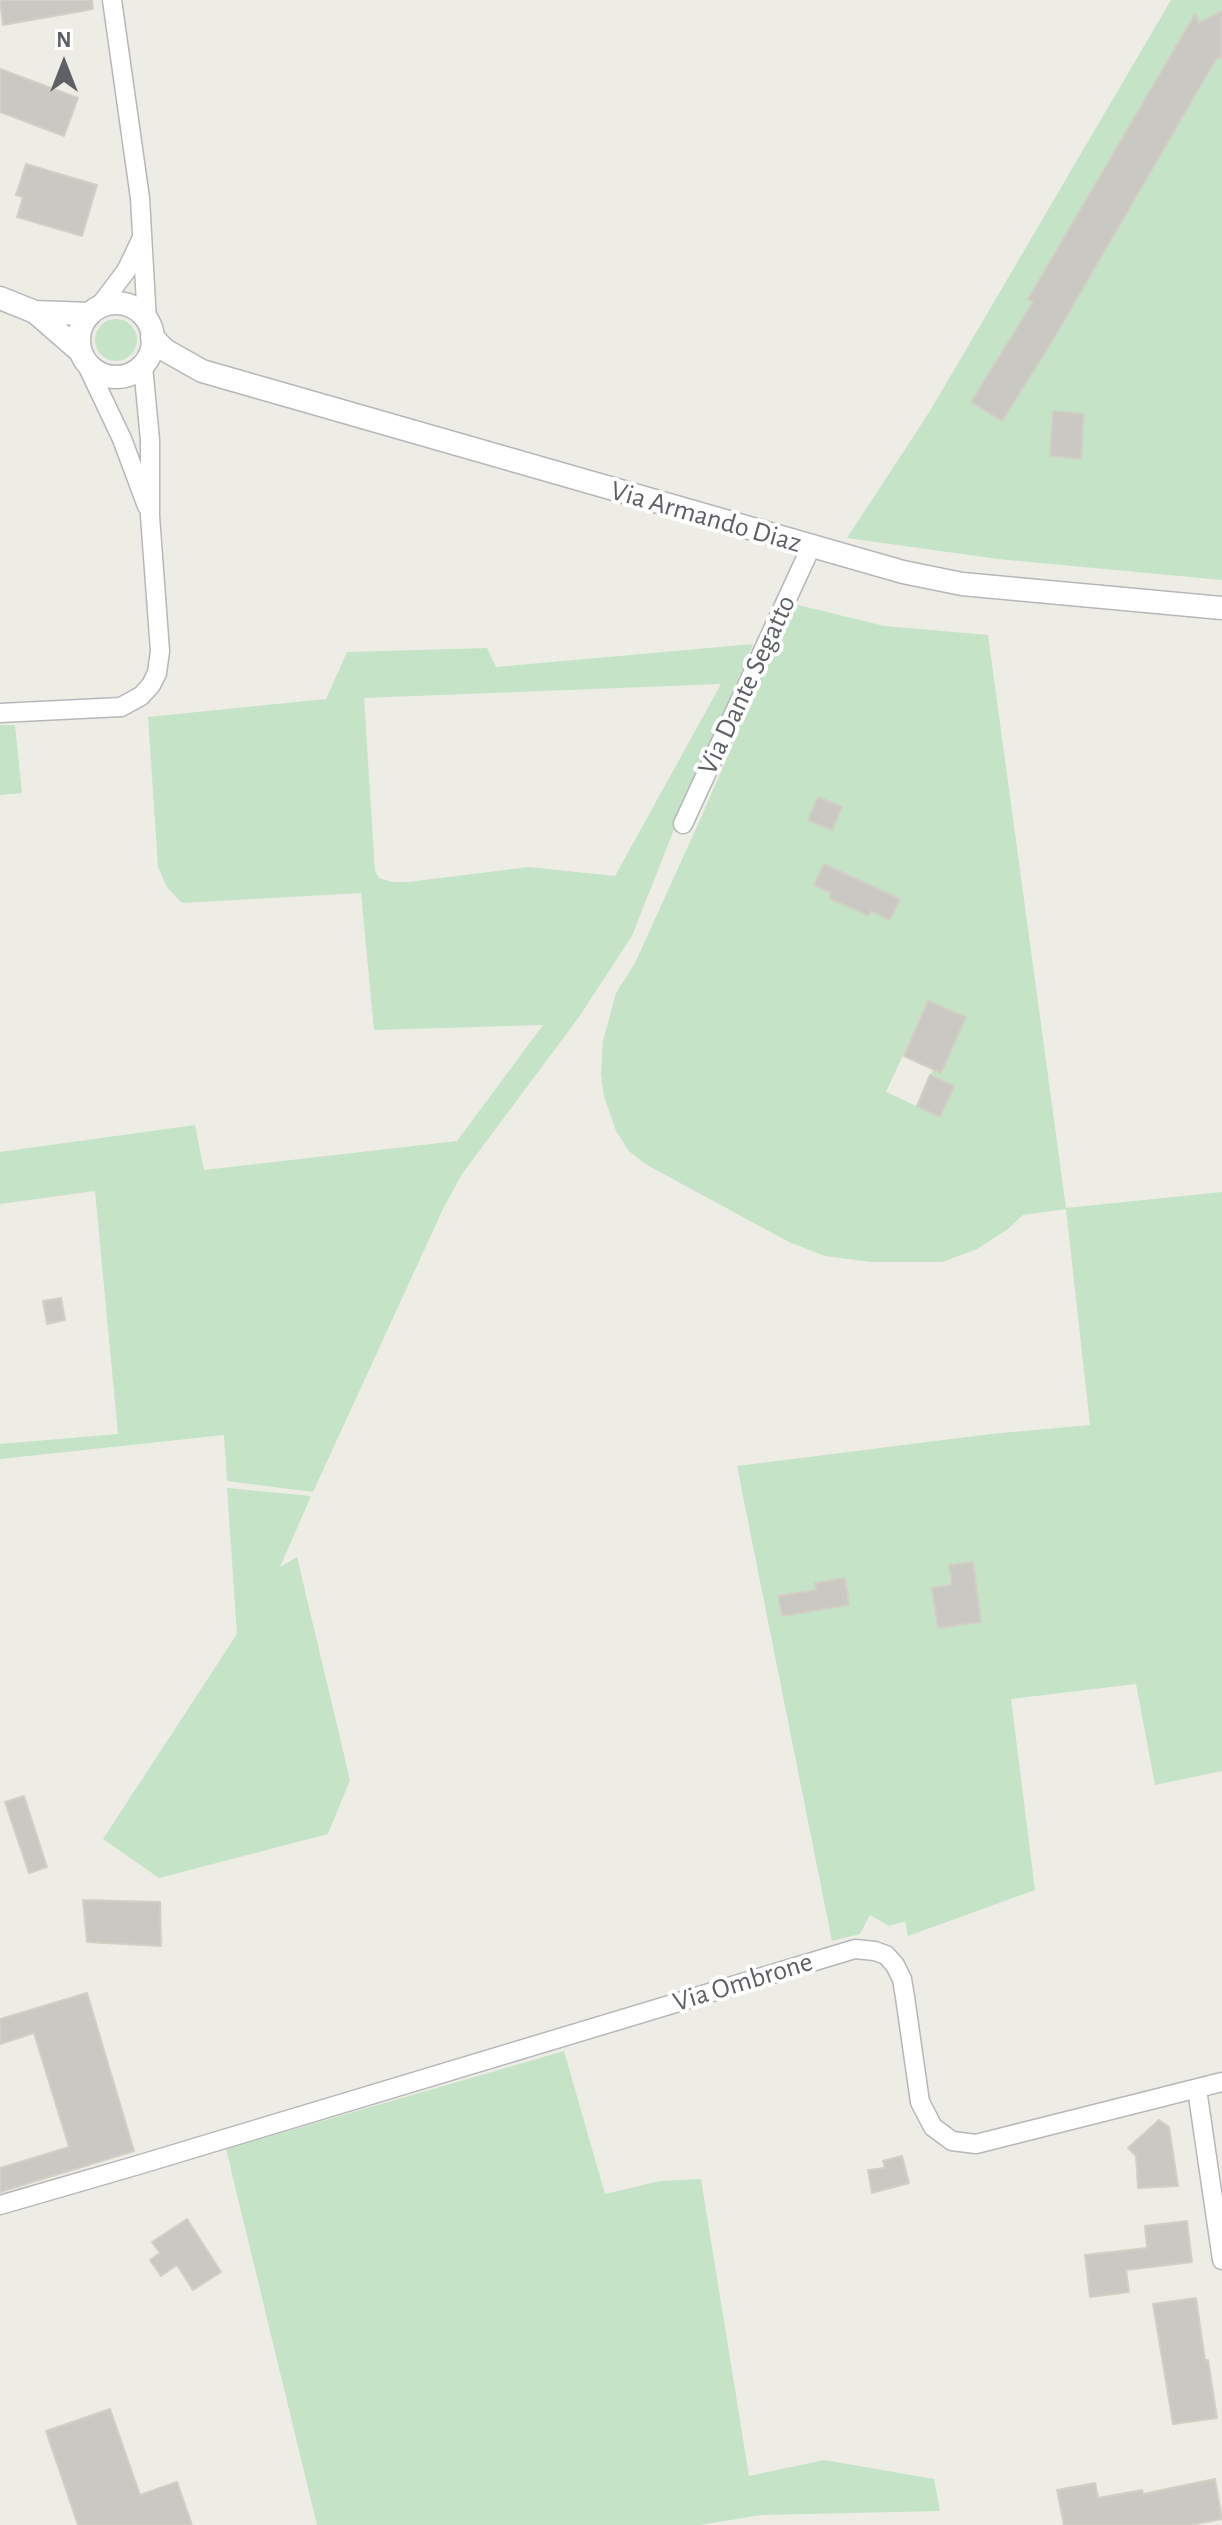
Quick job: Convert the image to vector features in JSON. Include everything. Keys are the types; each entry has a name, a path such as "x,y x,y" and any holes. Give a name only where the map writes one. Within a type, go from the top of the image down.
{"street":[{"path":"0,713 121,707 135,701 151,685 158,666 160,651 150,516 152,467 143,366 149,356 150,329 140,198 112,0"},
{"path":"142,238 126,271 80,331 83,356 122,439 150,516"},
{"name":"Via Armando Diaz","path":"0,298 35,312 83,356 92,369 110,376 121,377 143,366 202,371 913,575 962,584 1222,608"},
{"name":"Via Armando Diaz","path":"35,312 94,311 109,304 120,304 140,313 165,350 202,371"},
{"name":"Via Dante Segatto","path":"683,824 811,547"},
{"name":"Via Ombrone","path":"0,2205 855,1949 886,1955 895,1965 902,1979 920,2102 933,2127 952,2141 976,2144 1222,2082"},
{"path":"1197,2089 1222,2260"}],"green space":[{"path":"1171,0 1222,0 1222,580 998,559 847,538 930,411"},
{"path":"116,319 131,325 137,340 131,355 116,361 101,355 95,340 101,325"},
{"path":"794,604 884,626 988,635 1066,1208 1222,1192 1222,1771 1155,1785 1136,1684 1011,1699 1035,1890 908,1936 905,1921 889,1926 870,1915 860,1934 832,1941 737,1466 991,1434 1090,1425 1066,1209 1023,1215 977,1249 942,1262 871,1262 825,1256 789,1242 645,1164 629,1151 616,1131 604,1096 601,1074 603,1041 616,993 635,963","holes":["818,797 842,807 832,830 808,820","824,864 899,899 891,919 871,911 868,916 829,898 831,893","928,1001 966,1017 930,1075 954,1086 940,1117 886,1092","973,1562 981,1622 938,1628 952,1585","845,1578 849,1605 781,1616 779,1596 816,1590 816,1583"]},
{"path":"753,644 632,936 579,1017 462,1174 313,1492 227,1481 224,1435 0,1459 0,1444 118,1434 95,1191 0,1204 0,1152 195,1125 204,1170 457,1141 543,1025 374,1030 361,893 182,903 167,887 158,867 148,717 326,699 347,652 487,648 496,667","holes":["721,684 615,876 529,867 408,882 379,878 375,871 364,698"]},
{"path":"0,725 15,725 22,793 0,795"},
{"path":"227,1488 311,1496 280,1567 297,1557 350,1780 328,1834 159,1878 103,1839 237,1634"},
{"path":"564,2051 605,2194 660,2181 701,2179 749,2476 824,2460 934,2479 940,2511 761,2515 700,2525 317,2525 226,2149"}],"building":[{"path":"0,0 92,0 93,9 3,25"},
{"path":"1222,11 1222,56 1216,59 1054,338 1002,421 971,402 1033,302 1028,299 1195,14 1199,23"},
{"path":"0,69 78,98 64,136 0,112"},
{"path":"26,164 97,185 82,236 17,217 23,197 16,195"},
{"path":"1053,411 1084,414 1081,459 1050,456"},
{"path":"818,797 842,807 832,830 808,820"},
{"path":"824,864 900,899 890,920 871,911 869,916 829,898 831,893 814,885"},
{"path":"928,1001 966,1017 941,1073 904,1056"},
{"path":"930,1075 954,1086 940,1117 917,1106"},
{"path":"61,1298 65,1320 47,1324 43,1301"},
{"path":"973,1562 981,1622 938,1628 932,1588 952,1585 949,1565"},
{"path":"845,1578 849,1605 782,1616 778,1596 816,1590 815,1583"},
{"path":"24,1796 47,1867 29,1873 5,1802"},
{"path":"83,1900 160,1902 161,1946 87,1942"},
{"path":"87,1993 134,2151 0,2192 0,2168 69,2147 34,2033 0,2044 0,2019"},
{"path":"1159,2120 1169,2127 1178,2186 1138,2188 1136,2156 1128,2148"},
{"path":"902,2156 909,2183 872,2193 868,2170 885,2168 883,2161"},
{"path":"187,2219 221,2272 193,2290 177,2265 161,2276 150,2260 160,2253 152,2242"},
{"path":"1187,2221 1192,2262 1126,2270 1129,2292 1090,2297 1085,2255 1147,2248 1145,2226"},
{"path":"1196,2298 1217,2418 1173,2424 1153,2304"},
{"path":"110,2409 140,2495 177,2482 192,2525 78,2525 46,2431"},
{"path":"1215,2479 1222,2519 1190,2525 1064,2525 1057,2490 1095,2483 1098,2498 1142,2490 1143,2494"}]}
